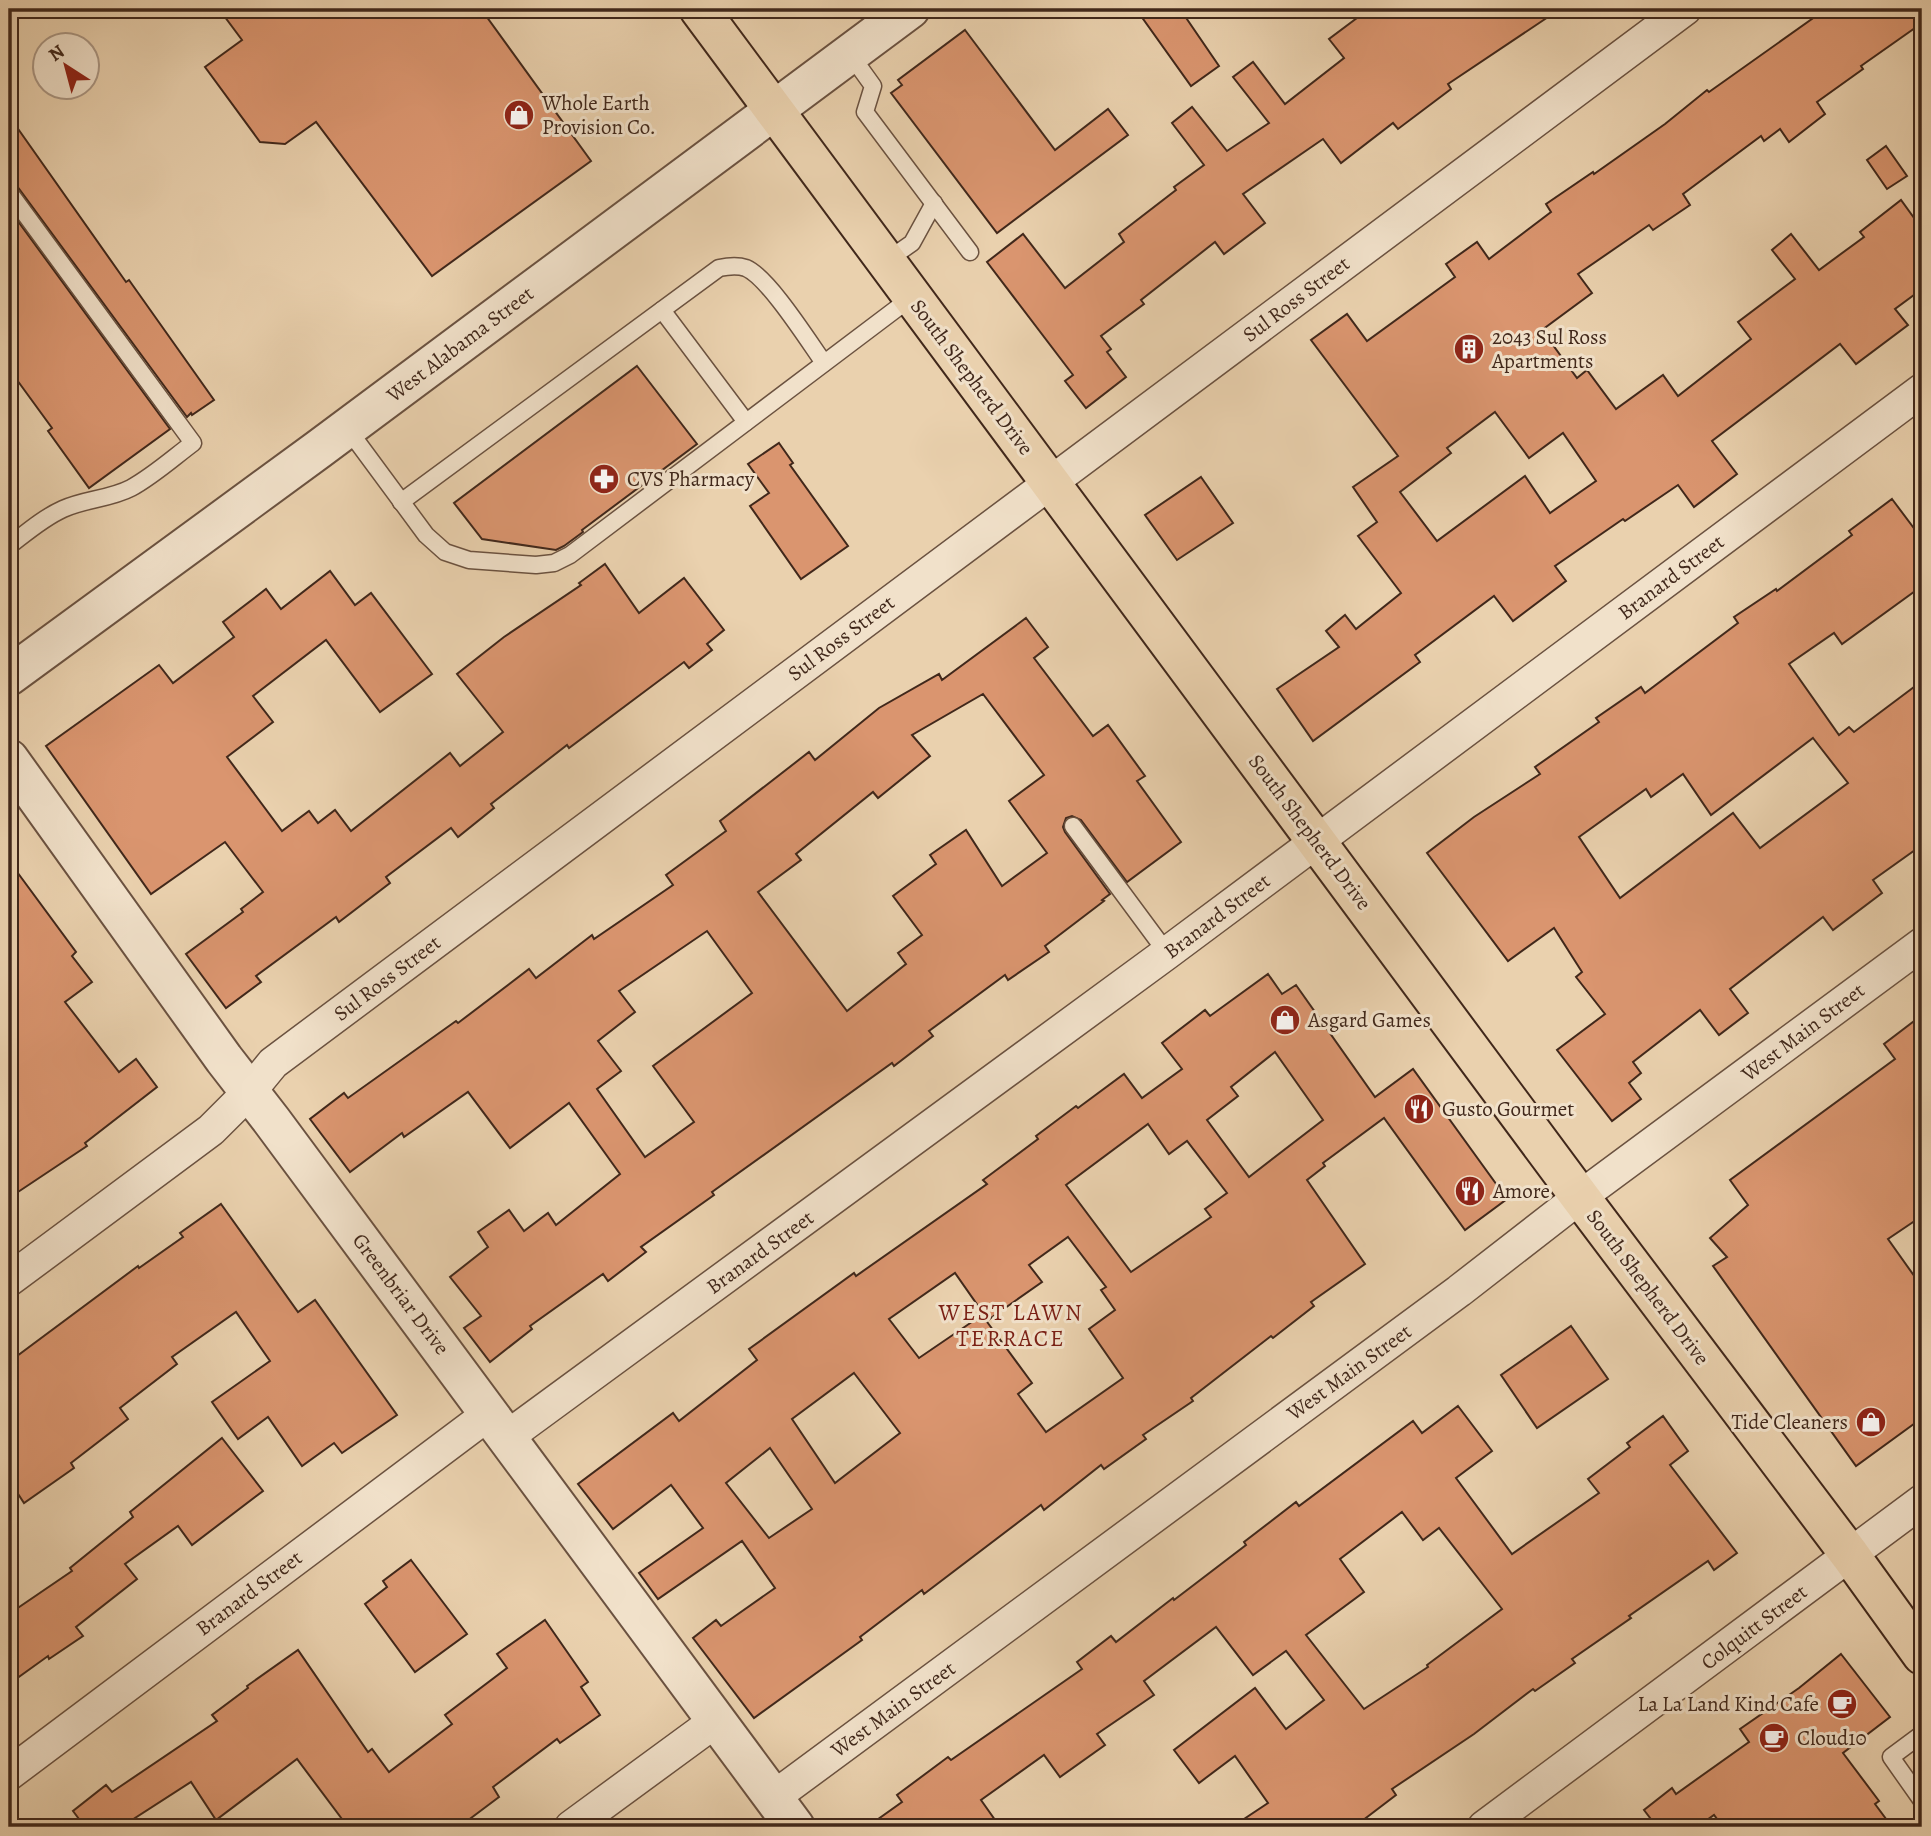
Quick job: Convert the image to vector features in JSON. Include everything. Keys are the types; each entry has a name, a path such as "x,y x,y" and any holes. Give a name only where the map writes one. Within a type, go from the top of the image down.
{"main road":[{"name":"South Shepherd Drive","path":"699,9 1922,1655"}],"street":[{"name":"West Alabama Street","path":"9,676 910,9"},
{"name":"Sul Ross Street","path":"9,1280 211,1130 250,1091 273,1063 1685,9"},
{"name":"Branard Street","path":"9,1774 1167,953 1922,390"},
{"name":"Greenbriar Drive","path":"9,759 224,1059 785,1812"},
{"name":"West Main Street","path":"785,1812 1580,1197 1922,944"},
{"name":"Colquitt Street","path":"1483,1827 1922,1501"},
{"path":"572,1827 717,1720"}],"lane":[{"path":"850,54 873,86 865,112 971,252"},
{"path":"9,192 193,443 133,487 115,495 62,509 38,523 9,546"},
{"path":"886,261 912,243 934,203"},
{"path":"401,502 719,268 735,265 749,269 765,283 824,363"},
{"path":"347,428 426,536 445,552 469,560 536,565 554,563 570,555 912,297"},
{"path":"662,310 746,422"},
{"path":"1073,826 1167,953"},
{"path":"1922,1734 1891,1757 1922,1801"}],"building":[{"path":"219,9 481,9 591,161 432,276 316,122 285,144 260,142 205,67 242,40"},
{"path":"1136,9 1180,9 1219,66 1191,86"},
{"path":"1369,9 1560,9 1448,84 1451,89 1398,129 1393,123 1341,163 1323,139 1243,194 1265,223 1224,254 1215,242 1141,300 1144,304 1101,336 1111,349 1107,352 1126,377 1086,408 1065,381 1073,375 987,262 1023,234 1065,288 1124,242 1119,234 1204,165 1172,123 1192,107 1227,151 1269,123 1233,77 1253,62 1285,104 1344,58 1329,39"},
{"path":"1826,9 1922,9 1922,23 1861,66 1863,69 1817,102 1825,114 1789,142 1780,129 1764,141 1761,136 1683,194 1690,205 1653,230 1649,225 1578,274 1592,293 1542,330 1577,378 1587,370 1616,409 1663,375 1678,396 1751,339 1738,322 1795,279 1772,250 1791,234 1819,270 1864,237 1860,232 1901,200 1922,229 1922,289 1895,309 1908,325 1856,364 1840,344 1712,441 1737,474 1694,507 1678,485 1625,521 1623,519 1555,566 1566,581 1513,621 1494,596 1415,655 1420,662 1313,741 1277,689 1339,647 1326,631 1345,615 1356,629 1401,593 1358,536 1377,522 1353,487 1398,456 1311,340 1347,314 1367,341 1455,277 1446,264 1477,242 1489,259 1551,212 1546,204 1665,124 1707,90 1709,92","holes":["1495,412 1529,458 1563,433 1596,481 1550,513 1525,476 1437,541 1400,492 1451,453 1447,448"]},
{"path":"965,30 1055,150 1108,109 1128,135 997,233 891,93 902,85 898,80"},
{"path":"9,116 126,282 129,280 214,400 192,415 191,413 187,417 17,186 9,182"},
{"path":"1886,146 1907,176 1887,189 1867,160"},
{"path":"9,209 170,429 89,488 48,431 52,428 9,369"},
{"name":"CVS Pharmacy","path":"637,366 697,444 556,550 482,539 454,503"},
{"path":"779,443 793,463 790,465 848,546 801,579 750,506 769,493 748,464"},
{"path":"1201,477 1233,523 1177,560 1145,515"},
{"path":"1892,499 1922,539 1922,586 1842,644 1834,633 1789,664 1839,735 1849,727 1854,732 1922,681 1922,845 1873,880 1882,893 1833,930 1823,917 1730,989 1748,1013 1719,1035 1700,1010 1633,1062 1641,1073 1629,1083 1641,1099 1612,1121 1557,1050 1605,1014 1576,977 1582,972 1554,928 1508,961 1427,853 1474,817 1540,774 1535,767 1599,722 1596,718 1641,687 1645,693 1738,623 1734,617 1776,589 1777,591 1852,535 1849,531","holes":["1813,738 1848,783 1760,848 1733,813 1620,898 1579,837 1646,789 1651,797 1683,774 1711,815"]},
{"path":"605,564 639,613 684,578 724,630 707,644 712,650 689,668 684,662 569,748 567,745 491,804 494,808 458,837 451,828 386,877 390,883 339,922 336,917 256,976 261,982 226,1008 186,954 243,912 241,909 263,892 225,842 151,894 46,746 159,665 173,683 234,637 223,622 266,589 281,609 330,571 355,605 371,593 432,674 380,712 326,640 253,696 273,722 227,757 282,831 309,811 318,823 335,810 351,831 450,753 460,766 503,732 457,674 504,637 581,585 579,583"},
{"path":"1026,618 1048,647 1034,658 1093,736 1108,725 1145,776 1137,781 1181,842 1127,882 1081,820 1072,816 1066,818 1063,827 1065,832 1110,894 1102,900 1104,901 1045,946 1049,952 1008,980 1005,975 929,1031 933,1036 894,1066 892,1063 712,1192 714,1195 641,1247 646,1252 608,1281 603,1274 530,1326 532,1329 490,1362 464,1328 481,1316 450,1277 488,1247 478,1232 509,1210 524,1231 548,1213 556,1225 620,1174 569,1103 510,1148 468,1092 404,1137 402,1133 350,1172 310,1119 344,1093 348,1098 456,1021 458,1023 529,969 536,978 592,935 594,939 673,885 666,875 726,831 720,821 809,752 815,760 879,708 939,674 942,680","holes":["983,694 1044,775 1009,801 1047,853 1002,886 966,830 930,855 936,864 893,896 922,935 898,953 906,964 847,1011 758,892 801,860 796,854 873,792 878,798 930,756 912,735","707,931 752,993 653,1066 694,1122 645,1157 597,1089 621,1071 598,1041 635,1012 619,991"]},
{"path":"9,861 76,952 72,956 92,982 65,1002 119,1072 136,1059 157,1087 85,1143 87,1146 9,1198"},
{"path":"1268,974 1282,994 1296,985 1375,1097 1413,1069 1507,1199 1465,1230 1384,1118 1323,1163 1325,1166 1307,1180 1365,1264 1311,1302 1314,1306 1191,1398 1193,1401 1143,1435 1146,1439 1104,1469 1101,1465 1044,1510 1041,1505 924,1594 922,1590 860,1637 862,1640 754,1718 693,1638 716,1620 721,1626 775,1588 742,1541 658,1599 639,1573 703,1528 671,1485 613,1529 578,1484 673,1413 679,1421 757,1360 749,1349 854,1273 856,1276 987,1184 983,1180 1038,1139 1036,1136 1076,1106 1078,1108 1124,1074 1142,1098 1182,1069 1162,1043 1205,1010 1210,1016","holes":["1275,1052 1323,1120 1249,1177 1207,1120 1238,1096 1231,1087","1148,1124 1169,1154 1187,1141 1227,1193 1205,1209 1211,1217 1131,1272 1066,1185","1068,1237 1106,1287 1101,1290 1115,1310 1089,1329 1123,1378 1046,1432 1018,1394 1032,1383 982,1315 919,1358 889,1319 955,1273 988,1320 1042,1282 1029,1265","854,1373 900,1433 835,1483 792,1419","770,1448 812,1509 769,1538 726,1483"]},
{"path":"1922,1015 1922,1216 1888,1239 1922,1287 1922,1418 1856,1466 1713,1266 1727,1257 1710,1238 1748,1205 1730,1180 1895,1059 1884,1044"},
{"path":"221,1204 298,1312 315,1300 397,1415 342,1453 334,1443 302,1466 268,1417 238,1439 212,1402 270,1361 236,1312 172,1357 177,1364 120,1408 128,1419 71,1463 74,1468 24,1503 9,1480 9,1362 138,1266 139,1268 183,1237 180,1233"},
{"path":"1571,1326 1608,1379 1537,1428 1501,1375"},
{"path":"1458,1406 1492,1451 1456,1478 1512,1554 1599,1493 1588,1479 1630,1447 1627,1443 1663,1416 1688,1451 1670,1465 1737,1553 1714,1570 1708,1561 1629,1616 1631,1618 1572,1659 1575,1663 1535,1691 1533,1689 1474,1734 1392,1789 1396,1795 1354,1827 1232,1827 1268,1803 1235,1756 1199,1783 1174,1750 1255,1688 1286,1729 1324,1700 1286,1651 1253,1675 1216,1627 1144,1681 1154,1695 1097,1734 1105,1745 1060,1777 1044,1755 981,1800 1000,1827 867,1827 902,1802 897,1795 948,1757 951,1760 1082,1669 1077,1662 1111,1636 1116,1642 1173,1598 1174,1600 1246,1545 1244,1542 1296,1502 1299,1506 1413,1421 1422,1433","holes":["1402,1512 1423,1540 1439,1528 1502,1609 1427,1665 1428,1667 1364,1709 1306,1635 1364,1592 1340,1559"]},
{"path":"222,1438 263,1491 192,1545 178,1526 125,1564 137,1579 76,1627 83,1636 49,1659 48,1656 9,1684 9,1614 72,1571 70,1568 133,1517 130,1512"},
{"path":"411,1560 467,1634 415,1672 365,1604 387,1587 383,1581"},
{"path":"545,1620 588,1682 581,1687 600,1715 560,1743 557,1739 493,1787 499,1797 459,1827 348,1827 297,1759 216,1820 191,1782 121,1827 85,1827 73,1811 106,1785 112,1792 217,1721 212,1715 298,1650 368,1752 372,1749 389,1772 452,1724 445,1715 507,1668 497,1654"},
{"path":"1841,1654 1890,1717 1843,1753 1879,1801 1875,1804 1892,1827 1723,1827 1714,1815 1697,1827 1657,1827 1644,1810 1672,1788 1676,1794 1749,1742 1740,1729 1799,1688"}],"place":[{"name":"Whole Earth Provision Co.","path":"519,115"},
{"name":"2043 Sul Ross Apartments","path":"1469,349"},
{"name":"CVS Pharmacy","path":"604,479"},
{"name":"Asgard Games","path":"1285,1020"},
{"name":"Gusto Gourmet","path":"1419,1109"},
{"name":"Amore","path":"1470,1191"},
{"name":"Tide Cleaners","path":"1871,1422"},
{"name":"La La Land Kind Cafe","path":"1842,1704"},
{"name":"Cloud10","path":"1774,1738"}],"district":[{"name":"WEST LAWN TERRACE","path":"1011,1325"}]}
